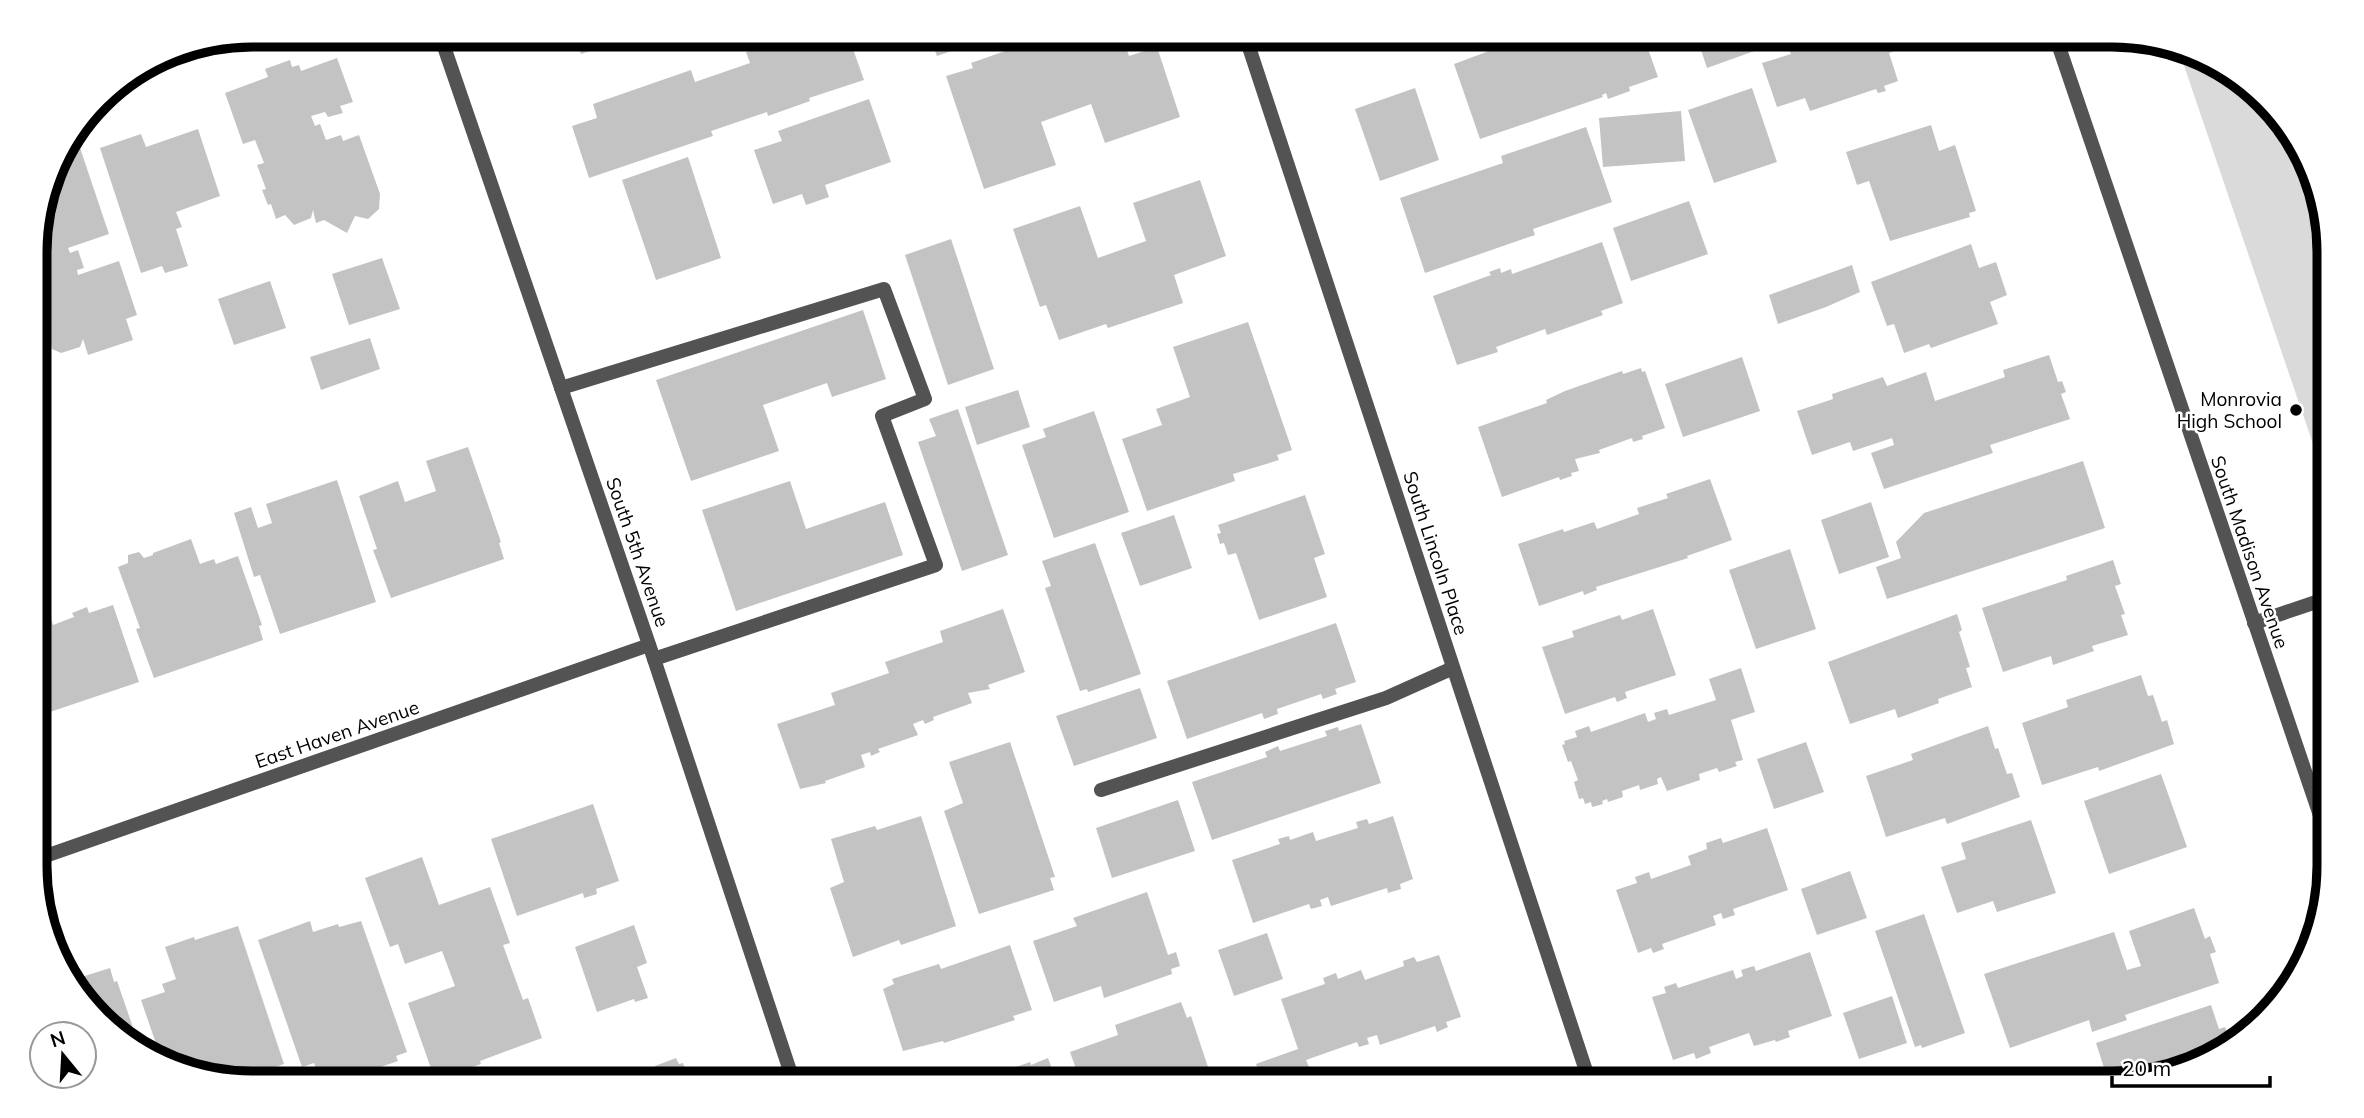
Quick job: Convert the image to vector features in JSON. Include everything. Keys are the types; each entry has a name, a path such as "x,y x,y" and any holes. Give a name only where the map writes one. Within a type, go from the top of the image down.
{"street":[{"name":"South Lincoln Place","path":"1249,47 1586,1070"},
{"name":"South Madison Avenue","path":"2058,47 2317,807"},
{"name":"South 5th Avenue","path":"444,48 652,652 790,1071"},
{"name":"East Haven Avenue","path":"47,856 652,652 936,565 882,416 925,399 884,289 561,388"},
{"path":"2254,623 2317,602"},
{"path":"1101,790 1386,698 1453,667"}],"shaded area":[{"path":"2182,60 2214,75 2257,107 2289,150 2310,199 2317,252 2317,456"}],"building":[{"path":"1488,47 1647,47 1658,77 1629,87 1630,91 1608,99 1606,93 1603,97 1480,139 1454,64 1489,51"},
{"path":"1700,47 1765,47 1707,68"},
{"path":"1788,47 1896,47 1897,50 1889,53 1898,81 1884,86 1886,91 1878,93 1876,89 1810,111 1805,98 1777,107 1762,63 1791,54"},
{"path":"579,48 599,48 581,54"},
{"path":"761,48 853,48 864,80 809,98 810,101 768,116 767,112 711,131 713,136 589,178 572,126 597,118 593,104 691,70 695,82 750,63 746,52"},
{"path":"934,48 961,48 937,56"},
{"path":"1015,48 1126,48 1129,56 1157,48 1180,117 1105,143 1091,104 1041,122 1056,165 984,189 946,76 973,68 971,63"},
{"path":"337,58 353,102 340,106 343,113 328,117 325,112 311,116 315,126 320,124 326,140 341,135 343,141 359,135 380,194 379,209 368,219 355,216 347,233 324,220 316,223 313,210 311,218 294,225 285,215 276,219 262,190 266,189 257,165 264,163 255,140 243,144 225,93 268,77 265,69 290,60 292,67 299,65 301,71"},
{"path":"1415,88 1439,160 1380,181 1355,109"},
{"path":"1752,88 1777,162 1714,183 1688,110"},
{"path":"869,99 891,162 825,185 829,197 806,205 802,194 773,204 754,150 782,141 778,131"},
{"path":"1681,111 1685,161 1603,167 1599,118"},
{"path":"1931,125 1939,151 1955,145 1976,211 1969,213 1970,217 1890,241 1869,181 1857,185 1846,152"},
{"path":"1586,127 1612,202 1533,229 1535,235 1425,273 1400,198 1503,163 1501,156"},
{"path":"198,129 220,196 176,212 182,227 176,229 188,266 165,273 162,266 141,273 100,148 141,134 146,147"},
{"path":"79,144 109,234 68,248 70,253 78,250 84,268 77,270 78,275 119,261 137,315 126,319 133,340 88,355 83,339 80,347 61,353 52,349 51,344 48,345 48,239 51,212 68,161"},
{"path":"688,157 721,258 656,280 622,180"},
{"path":"1200,180 1226,256 1174,275 1183,303 1108,328 1106,324 1059,340 1046,305 1040,307 1013,229 1080,206 1098,258 1146,241 1133,203"},
{"path":"1689,201 1708,254 1631,281 1613,228"},
{"path":"951,239 994,369 948,385 905,255"},
{"path":"1602,242 1623,303 1601,311 1603,315 1547,335 1545,329 1496,347 1498,352 1457,365 1433,296 1491,275 1489,272 1500,268 1501,273 1511,269 1512,274"},
{"path":"1971,244 1979,268 1996,262 2007,295 1990,302 1998,324 1931,348 1929,344 1904,353 1894,324 1887,326 1871,282"},
{"path":"382,258 400,309 349,325 332,274"},
{"path":"1852,265 1860,292 1778,324 1769,295"},
{"path":"270,281 286,328 234,345 218,299"},
{"path":"863,310 886,379 832,397 827,383 763,405 779,451 691,481 656,380"},
{"path":"1248,322 1292,450 1277,455 1279,460 1233,474 1235,481 1147,511 1122,439 1162,425 1156,409 1190,397 1173,347"},
{"path":"370,338 380,369 321,390 310,357"},
{"path":"2049,355 2058,382 2062,381 2066,392 2061,394 2070,419 1990,445 1993,453 1884,489 1871,453 1894,445 1892,438 1853,451 1850,442 1812,455 1797,411 1833,399 1832,394 1883,377 1887,386 1926,372 1935,401 2005,377 2003,370"},
{"path":"1742,357 1760,411 1683,437 1665,384"},
{"path":"1641,368 1642,372 1645,371 1665,428 1642,436 1643,439 1633,442 1632,438 1599,450 1600,453 1575,459 1579,471 1571,473 1572,476 1560,480 1559,477 1502,497 1478,427 1547,403 1546,400 1565,391 1622,371 1623,374"},
{"path":"1018,390 1030,427 977,445 965,407"},
{"path":"958,409 1008,555 962,571 918,442 936,436 929,419"},
{"path":"1094,411 1129,512 1054,538 1022,445 1046,437 1043,429"},
{"path":"468,447 501,542 499,543 504,559 391,598 373,550 377,549 359,496 398,481 405,502 436,491 426,461"},
{"path":"2083,461 2105,528 1887,599 1876,567 1901,558 1896,542 1924,513"},
{"path":"1710,479 1732,540 1687,556 1688,558 1596,587 1597,590 1584,595 1583,591 1539,606 1518,544 1594,522 1597,529 1639,514 1637,508 1668,498 1666,494"},
{"path":"337,480 376,602 280,634 260,575 254,577 234,513 251,507 258,528 272,523 266,504"},
{"path":"790,481 806,529 885,502 903,555 736,611 702,510"},
{"path":"1305,495 1325,554 1314,558 1327,597 1259,620 1236,553 1228,555 1224,543 1220,544 1217,534 1221,533 1218,525"},
{"path":"1871,502 1889,557 1839,574 1821,520"},
{"path":"1174,515 1192,568 1140,586 1121,533"},
{"path":"191,539 200,564 214,559 216,564 238,556 262,625 259,626 263,640 154,678 136,629 140,628 118,567 128,563 128,555 139,552 144,558"},
{"path":"1095,543 1141,674 1088,692 1087,689 1080,691 1045,588 1051,586 1042,561"},
{"path":"1790,549 1816,629 1756,649 1729,570"},
{"path":"2113,560 2121,584 2115,586 2125,614 2121,615 2128,635 2092,646 2094,651 2053,665 2051,656 2003,672 1982,608 2067,580 2066,576"},
{"path":"113,605 139,682 47,713 47,619 51,618 53,625 74,617 72,613 87,607 89,613"},
{"path":"1003,609 1025,672 988,685 990,689 968,693 972,703 933,717 934,720 925,724 923,720 913,724 918,735 878,749 880,752 871,756 870,752 861,755 865,767 825,781 826,783 800,789 777,724 835,705 831,693 889,673 885,662 943,642 940,631"},
{"path":"1653,609 1676,675 1625,692 1627,698 1617,702 1615,697 1565,714 1542,647 1574,637 1572,631 1620,615 1622,620"},
{"path":"1957,614 1972,687 1898,718 1895,709 1850,724 1828,662"},
{"path":"1336,623 1356,682 1335,689 1337,694 1323,699 1321,694 1277,709 1278,714 1264,719 1262,713 1187,739 1167,681"},
{"path":"1741,668 1755,712 1731,720 1743,760 1735,762 1737,766 1719,772 1717,768 1699,774 1700,780 1667,791 1661,777 1657,779 1658,784 1640,790 1639,785 1622,791 1623,797 1608,802 1607,799 1602,801 1603,804 1592,807 1591,802 1585,804 1583,798 1579,799 1574,782 1578,780 1562,745 1565,744 1564,741 1577,737 1575,731 1589,726 1591,732 1645,713 1648,722 1656,719 1654,713 1667,709 1669,715 1716,700 1709,679"},
{"path":"2141,675 2148,696 2153,695 2162,722 2167,720 2174,744 2099,771 2098,767 2042,785 2022,723 2068,707 2066,700"},
{"path":"1140,688 1157,738 1074,766 1056,716"},
{"path":"1361,724 1381,783 1212,840 1192,782 1267,757 1265,752 1278,746 1280,751 1327,736 1325,731 1338,727 1339,731"},
{"path":"1988,726 1995,749 1998,748 2007,774 2012,773 2020,797 1947,824 1945,818 1886,837 1866,776 1913,760 1911,754"},
{"path":"1010,742 1055,877 1050,878 1054,890 979,914 944,811 963,803 949,762"},
{"path":"1806,742 1824,792 1774,809 1757,759"},
{"path":"2161,774 2187,847 2109,874 2084,801"},
{"path":"1178,800 1195,851 1112,878 1096,828"},
{"path":"593,804 619,881 596,889 597,894 584,898 583,893 517,916 491,839"},
{"path":"921,816 956,926 901,945 899,940 853,957 830,888 844,882 831,839 875,826 877,830"},
{"path":"1393,816 1413,879 1400,884 1401,889 1388,893 1387,888 1331,906 1328,897 1320,900 1322,906 1311,909 1309,904 1253,923 1232,860 1280,844 1278,839 1289,836 1290,840 1313,832 1316,841 1358,828 1356,822 1367,819 1369,824"},
{"path":"2031,820 2056,893 1997,912 1993,901 1957,913 1941,867 1966,859 1961,843"},
{"path":"1767,828 1788,890 1733,909 1735,915 1723,919 1721,913 1713,916 1716,925 1662,944 1664,949 1653,953 1651,948 1638,953 1616,890 1637,883 1635,877 1649,872 1651,879 1691,865 1688,856 1707,849 1706,843 1721,838 1723,843"},
{"path":"422,857 439,905 490,887 510,943 503,945 523,1000 528,998 542,1038 461,1071 432,1071 408,1003 455,986 442,951 405,964 398,944 390,947 365,878"},
{"path":"1850,871 1867,918 1817,935 1801,889"},
{"path":"1147,892 1168,955 1176,952 1180,966 1171,969 1172,974 1104,998 1101,986 1054,1002 1033,941 1077,926 1073,918"},
{"path":"2194,908 2205,939 2210,936 2216,952 2210,954 2219,983 2125,1015 2127,1020 2092,1032 2089,1020 2010,1048 1984,974 2114,932 2127,970 2141,966 2129,931"},
{"path":"1924,914 1965,1033 1922,1048 1921,1045 1915,1047 1875,931"},
{"path":"310,921 313,932 338,924 339,927 361,921 407,1052 396,1056 398,1061 369,1071 317,1071 314,1063 302,1067 258,940"},
{"path":"634,925 647,963 637,967 648,998 635,1002 634,999 597,1012 575,947"},
{"path":"238,926 284,1064 263,1071 225,1069 186,1060 157,1047 141,1000 165,992 162,984 176,979 165,947 194,937 195,940"},
{"path":"1267,933 1283,979 1234,996 1218,950"},
{"path":"1010,945 1032,1010 1013,1016 1015,1020 944,1043 943,1041 903,1051 883,989 894,984 892,979 939,964 941,969"},
{"path":"1810,952 1832,1016 1788,1031 1790,1037 1776,1042 1775,1040 1754,1046 1749,1033 1709,1047 1711,1053 1696,1059 1694,1053 1673,1060 1652,997 1666,993 1664,987 1676,983 1678,988 1733,970 1736,979 1743,976 1741,970 1754,966 1756,971"},
{"path":"1439,955 1461,1017 1446,1022 1448,1027 1437,1032 1435,1026 1380,1045 1377,1035 1367,1038 1369,1044 1359,1047 1357,1042 1306,1060 1310,1070 1258,1070 1256,1064 1298,1049 1281,999 1325,984 1323,978 1336,973 1338,979 1361,970 1365,980 1404,966 1403,961 1414,957 1417,962"},
{"path":"110,968 135,1033 107,1011 81,977"},
{"path":"1892,996 1907,1043 1859,1059 1843,1013"},
{"path":"1181,1002 1187,1018 1191,1016 1209,1070 1077,1071 1070,1052 1118,1035 1115,1025"},
{"path":"2211,1005 2219,1029 2225,1027 2228,1035 2203,1050 2178,1060 2125,1070 2105,1070 2096,1043"},
{"path":"676,1058 679,1064 683,1063 686,1071 657,1071 655,1066"},
{"path":"1048,1058 1053,1071 1005,1071 1030,1062 1031,1065"}],"place":[{"name":"Monrovia High School","path":"2296,410"}]}
